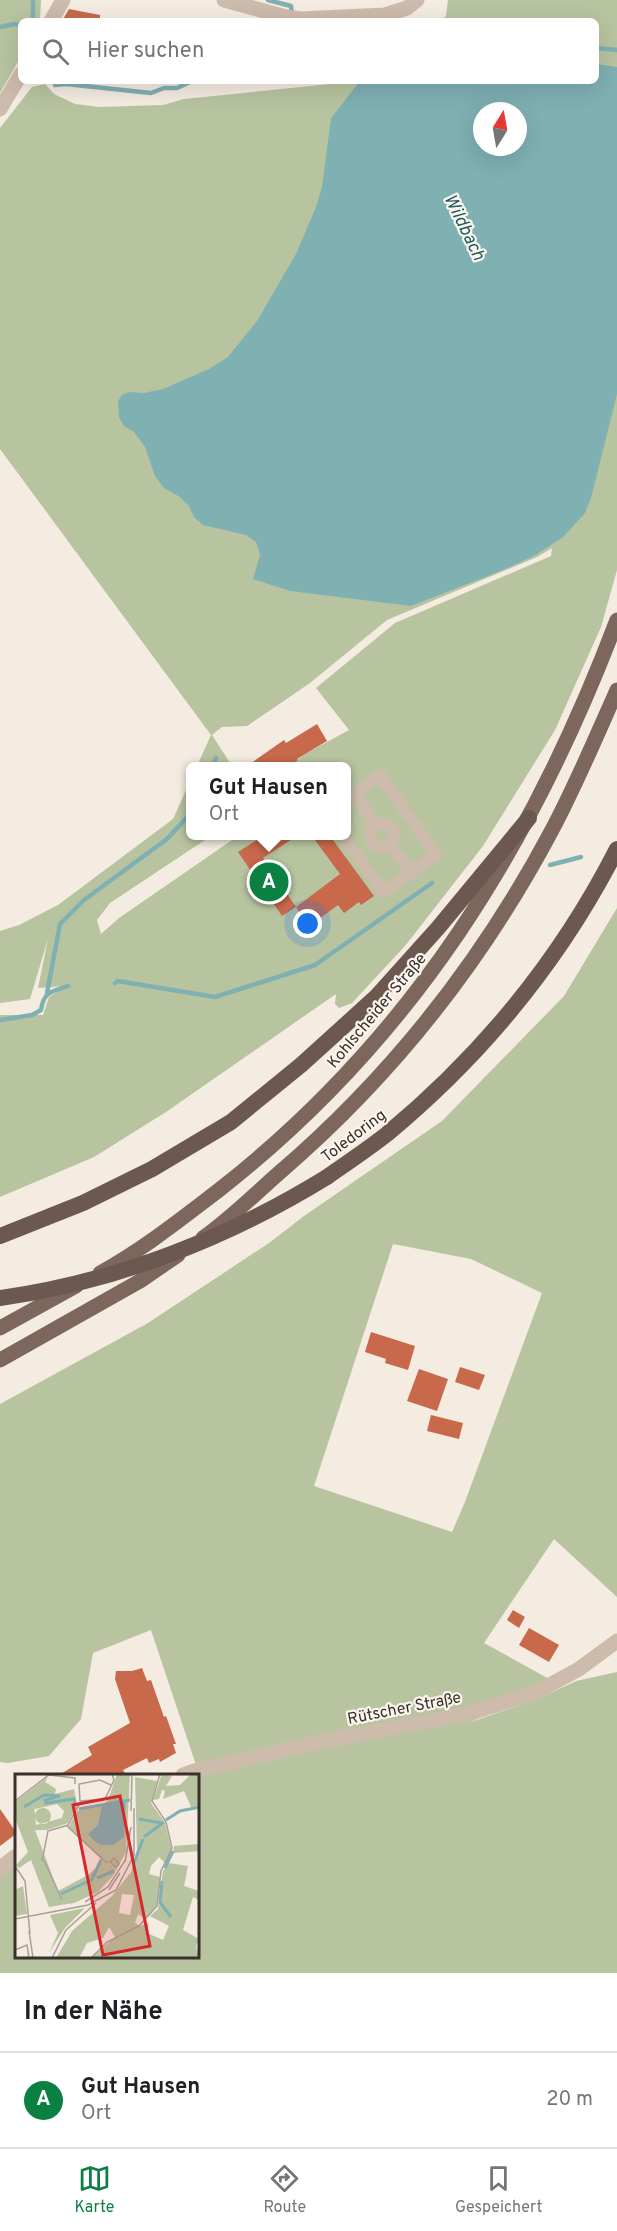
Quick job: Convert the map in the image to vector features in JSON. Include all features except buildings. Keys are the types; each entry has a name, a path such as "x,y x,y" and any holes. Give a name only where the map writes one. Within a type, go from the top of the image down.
{"highway":[{"path":"0,1236 93,1198 152,1169 231,1122 301,1065 376,996 438,927 529,818"},
{"name":"Toledoring","path":"0,1298 72,1284 186,1249 279,1206 327,1177 385,1136 480,1048 529,989 572,928 617,849"}],"main road":[{"name":"Kohlscheider Straße","path":"0,1328 115,1265 180,1220 242,1172 299,1121 342,1080 381,1036 416,993 484,896 529,818 561,757 596,677 617,620"},
{"path":"0,1360 140,1281 207,1235 322,1136 404,1051 505,910 553,828 617,690"}],"street":[{"path":"53,18 63,0"},
{"path":"224,0 293,18 385,15 407,8 417,0"},
{"path":"0,110 18,79"},
{"path":"345,840 383,892 436,855 380,776 351,796 375,825 370,834 373,844 381,848 390,845 411,872"},
{"name":"Rütscher Straße","path":"186,1774 319,1742 482,1710 537,1692 579,1669 617,1641"},
{"path":"0,1868 15,1857"}],"green space":[{"path":"0,0 41,0 40,18 18,18 18,62 0,93"},
{"path":"448,0 617,0 617,106 415,92 473,143 473,156 488,156 617,268 617,570 601,627 555,730 483,846 405,946 352,1003 339,1008 335,1004 336,994 166,1112 94,1157 0,1197 0,1015 43,1015 49,997 66,986 38,988 48,939 30,999 0,1003 0,931 19,925 58,905 173,819 186,790 186,840 205,840 110,903 97,920 101,934 119,918 232,840 351,840 351,762 295,762 349,730 316,688 395,623 551,556 552,548 537,557 387,620 310,683 247,726 222,727 212,735 229,762 199,762 211,735 0,449 0,128 32,87 45,84 54,94 75,104 99,107 163,105 184,99 331,84 599,84 599,18 444,18 446,16"},
{"path":"617,908 617,1597 554,1539 484,1643 551,1680 471,1722 538,1699 576,1681 617,1672 617,1973 0,1973 0,1872 15,1862 15,1958 200,1958 200,1774 151,1630 93,1653 81,1719 49,1756 8,1763 0,1762 0,1404 148,1323 269,1243 304,1216 442,1121 564,996","holes":["393,1244 471,1259 542,1293 452,1532 314,1486"]}],"water":[{"path":"599,64 617,67 617,394 591,498 585,513 563,537 534,556 411,606 290,591 253,579 260,555 256,542 246,535 203,525 194,517 189,506 180,497 164,488 155,476 145,447 134,432 124,426 119,417 118,401 122,395 129,392 144,393 163,389 209,369 228,357 257,321 296,254 322,187 331,118 358,84 599,84"}],"waterway":[{"name":"Wildbach","path":"33,0 33,18"},
{"path":"268,0 291,6 292,16"},
{"path":"0,27 18,25"},
{"name":"Wildbach","path":"599,48 617,50"},
{"path":"55,85 66,84"},
{"path":"66,84 151,93 186,84"},
{"path":"214,762 216,758"},
{"path":"47,993 60,924 84,900 167,839 186,818"},
{"path":"550,865 581,857"},
{"path":"115,983 118,981 215,997 315,965 432,883"},
{"path":"0,1020 32,1015 41,1010 44,999 49,993 68,986"}],"place":[{"name":"Gut Hausen","path":"269,882"}]}
